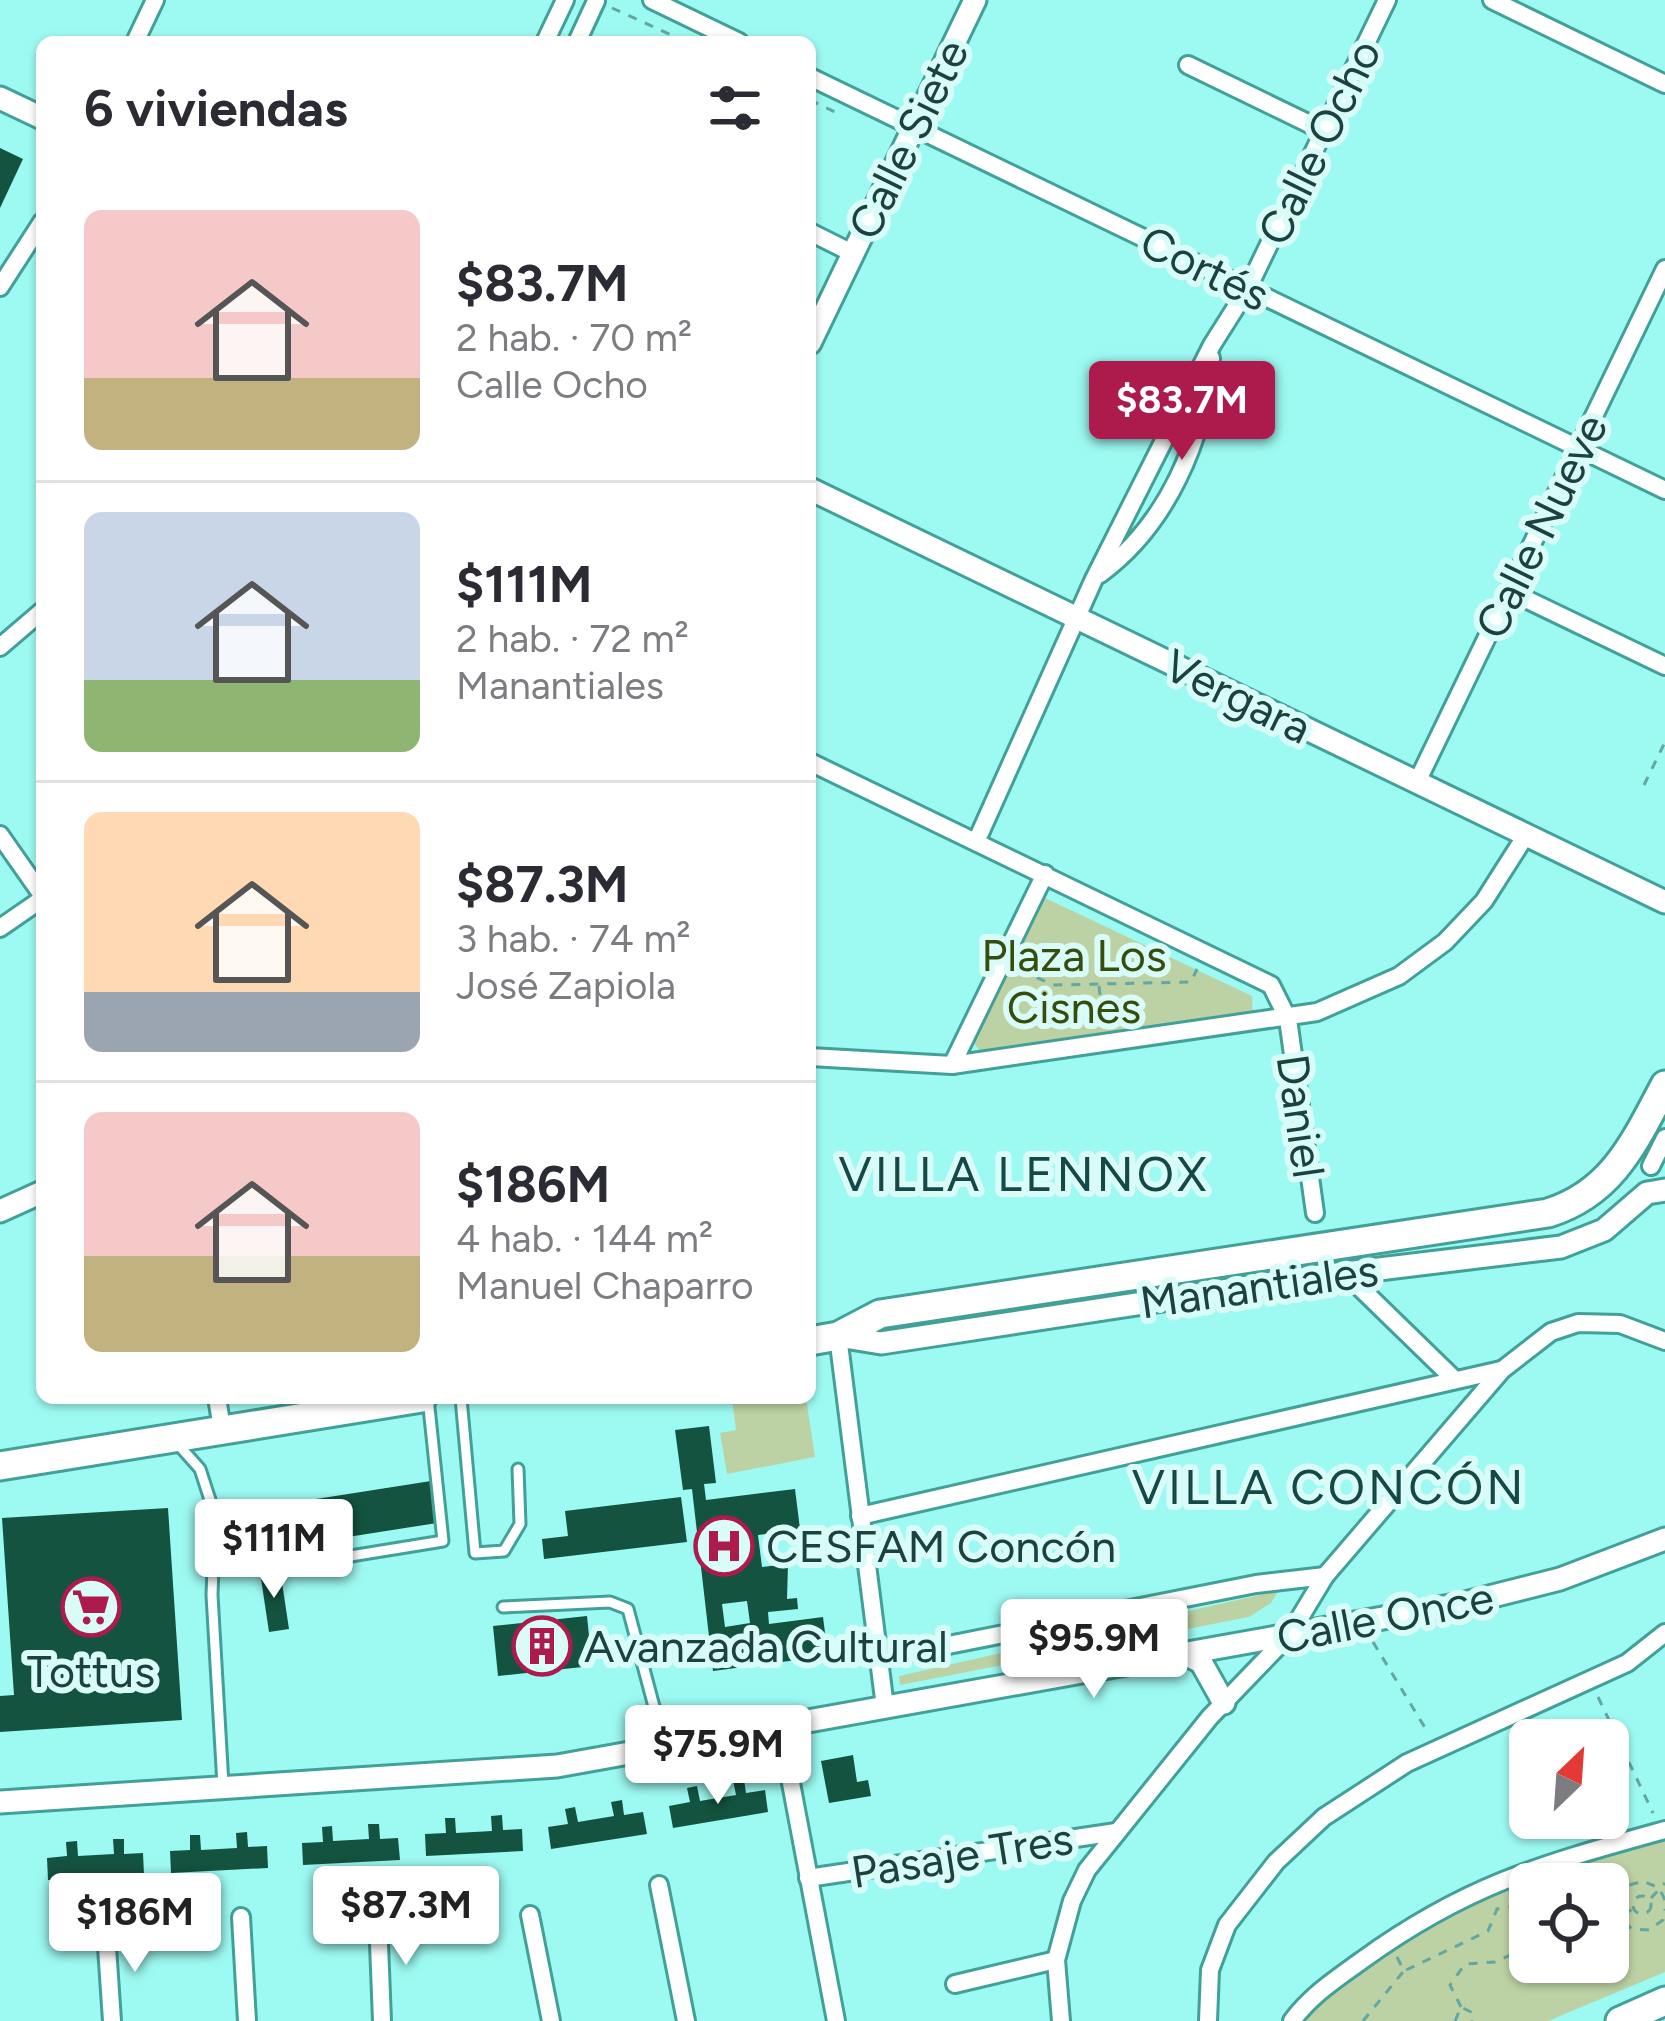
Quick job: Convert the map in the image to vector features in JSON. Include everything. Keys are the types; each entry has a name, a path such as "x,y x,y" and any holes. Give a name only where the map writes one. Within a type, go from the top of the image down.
{"main road":[{"name":"Manantiales","path":"824,1338 880,1314 1548,1213 1583,1199 1610,1178 1665,1085"},
{"path":"0,1466 386,1404"},
{"path":"1620,2021 1665,2001"}],"street":[{"path":"138,36 155,0"},
{"path":"547,36 565,0"},
{"path":"652,0 727,36"},
{"name":"Calle Siete","path":"816,330 975,0"},
{"name":"Calle Ocho","path":"976,842 1080,620 1094,579 1212,345 1248,288 1388,0"},
{"path":"1492,0 1665,84"},
{"path":"580,36 596,1"},
{"path":"1188,65 1324,131"},
{"name":"Cortés","path":"816,79 1665,490"},
{"path":"0,98 36,115"},
{"path":"0,287 36,231"},
{"path":"816,235 852,253"},
{"name":"Calle Nueve","path":"1417,782 1665,269"},
{"name":"Calle Ocho","path":"1094,579 1143,535 1175,483 1200,417 1212,345"},
{"name":"Vergara","path":"816,492 1665,902"},
{"path":"1509,591 1665,666"},
{"path":"0,647 36,616"},
{"path":"816,765 1207,950 1271,985 1288,1019"},
{"path":"0,835 36,888"},
{"path":"816,1057 952,1065 1288,1019 1373,991 1423,960 1484,901 1526,835"},
{"path":"952,1065 1045,874"},
{"path":"0,928 36,901"},
{"name":"Daniel","path":"1288,1019 1315,1213"},
{"path":"1651,1166 1665,1138"},
{"name":"Manantiales","path":"824,1338 881,1343 1575,1243 1604,1230 1647,1193 1665,1190"},
{"path":"0,1211 36,1195"},
{"path":"1345,1273 1455,1380"},
{"path":"1061,2021 1056,1960 1072,1901 1116,1832 1224,1703 1290,1634 1325,1576 1502,1370 1551,1332 1578,1323 1620,1324 1665,1341"},
{"path":"824,1338 860,1516 885,1707"},
{"path":"860,1516 1502,1370"},
{"path":"218,1404 221,1429"},
{"name":"Calle Once","path":"0,1802 498,1773 665,1748 1189,1656 1511,1592 1665,1539"},
{"path":"904,1654 1256,1584 1325,1576"},
{"path":"1208,2021 1213,1954 1255,1886 1299,1839 1350,1797 1437,1748 1627,1663 1665,1633"},
{"path":"1189,1656 1201,1662 1224,1703"},
{"path":"780,1725 836,2021"},
{"path":"1292,2021 1314,1996 1386,1942 1473,1891 1526,1868 1663,1831"},
{"name":"Pasaje Tres","path":"808,1878 1116,1832"},
{"path":"659,1885 686,2021"},
{"path":"530,1915 551,2021"},
{"path":"241,1917 247,2021"},
{"path":"378,1918 382,2021"},
{"path":"106,1932 112,2021"},
{"path":"955,1984 1056,1960"}],"lane":[{"path":"283,1567 443,1541 426,1404"},
{"path":"462,1404 475,1552 504,1551 520,1524 518,1469"},
{"path":"170,1436 200,1469 215,1515 212,1595 223,1790"},
{"path":"503,1607 610,1602 628,1610 665,1748"}],"path":[{"path":"596,1 674,36"},
{"path":"1644,785 1665,742"},
{"path":"1002,963 1055,986 1191,982 1207,950"},
{"path":"1099,984 1105,1045"},
{"path":"1360,1620 1437,1748"},
{"path":"1590,1679 1663,1831"},
{"path":"1629,1888 1643,1881 1659,1888 1665,1900"},
{"path":"1633,1909 1647,1914 1650,1900 1665,1883"},
{"path":"1629,1911 1637,1897 1650,1900"},
{"path":"1363,2021 1404,1971 1488,1930 1497,1909 1509,1907"},
{"path":"1629,1926 1649,1930 1663,1920 1665,1910"},
{"path":"1386,1942 1404,1971"},
{"path":"1472,2021 1473,2014 1461,2007 1450,1985 1465,1964 1495,1962 1509,1956"},
{"path":"1455,2021 1461,2007"},
{"path":"1372,2010 1381,2021"}],"green space":[{"name":"Plaza Los Cisnes","path":"1043,897 1252,996 1253,1019 983,1055 971,1039"},
{"path":"733,1404 807,1404 815,1457 727,1474 720,1433 736,1430"},
{"path":"1278,1591 1271,1603 1249,1617 900,1685 899,1676"},
{"path":"1665,1839 1665,1972 1548,2021 1304,2021 1380,1957 1509,1890 1509,1983 1629,1983 1629,1863 1582,1863"}],"building":[{"path":"0,148 23,159 0,208"},
{"path":"709,1426 716,1483 704,1484 706,1500 795,1489 800,1529 758,1535 762,1567 788,1564 787,1599 797,1598 798,1609 768,1612 769,1624 823,1617 828,1656 713,1671 692,1489 683,1490 675,1430","holes":["747,1601 750,1623 725,1627 722,1604"]},
{"path":"431,1481 437,1523 303,1544 297,1502"},
{"path":"681,1497 687,1542 544,1559 542,1539 568,1536 565,1511"},
{"name":"Tottus","path":"168,1508 182,1720 0,1732 0,1696 14,1695 2,1518"},
{"path":"280,1569 289,1629 269,1632 260,1572"},
{"name":"Avanzada Cultural","path":"587,1616 592,1666 498,1676 493,1626"},
{"path":"853,1755 857,1782 868,1780 871,1796 829,1803 821,1761"},
{"path":"744,1779 746,1793 765,1790 768,1812 673,1828 669,1806 690,1802 687,1788 697,1786 700,1801 736,1795 733,1780"},
{"path":"622,1800 624,1815 643,1812 647,1834 551,1849 548,1827 568,1824 565,1809 575,1807 578,1822 614,1816 611,1802"},
{"path":"502,1815 503,1830 522,1829 523,1851 426,1856 425,1834 446,1833 445,1818 455,1818 456,1833 492,1831 491,1816"},
{"path":"368,1824 379,1824 380,1839 398,1838 400,1860 303,1865 302,1843 323,1842 322,1827 332,1826 333,1841 369,1839"},
{"path":"247,1832 248,1847 267,1846 268,1868 171,1873 170,1851 190,1850 190,1835 200,1835 201,1850 237,1848 236,1833"},
{"path":"113,1839 124,1839 124,1854 143,1853 144,1875 48,1880 47,1858 67,1856 66,1842 77,1841 78,1856 114,1854"}],"place":[{"name":"CESFAM Concón","path":"724,1546"},
{"name":"Tottus","path":"91,1607"},
{"name":"Avanzada Cultural","path":"542,1646"}],"district":[{"name":"VILLA LENNOX","path":"1024,1174"},
{"name":"VILLA CONCÓN","path":"1329,1487"}]}
